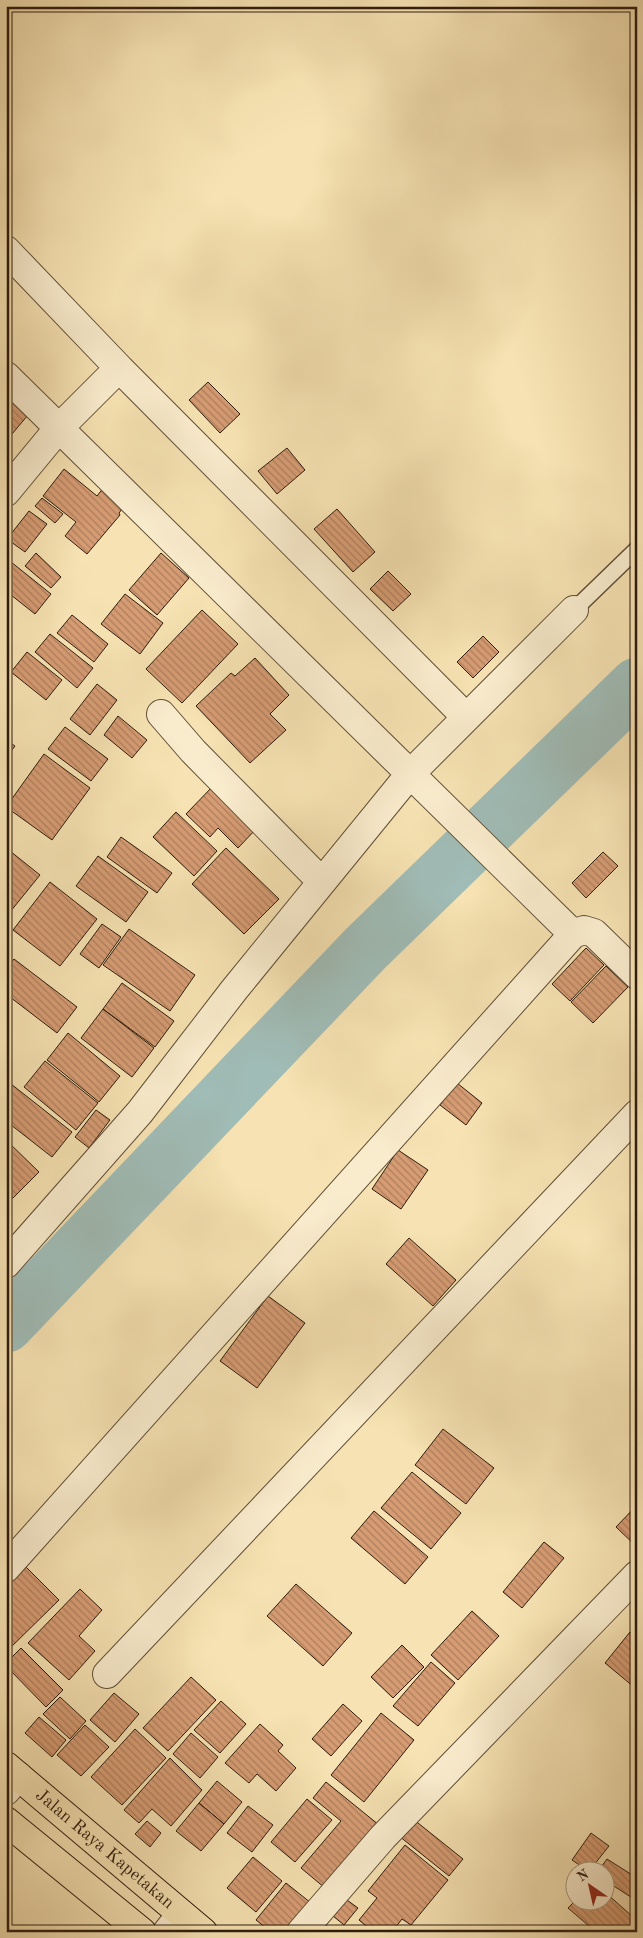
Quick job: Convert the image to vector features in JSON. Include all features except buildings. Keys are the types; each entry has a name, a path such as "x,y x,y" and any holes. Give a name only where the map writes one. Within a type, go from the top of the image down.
{"highway":[{"name":"Jalan Raya Kapetakan","path":"10,1777 174,1923 202,1932"},
{"path":"6,1822 142,1932"}],"street":[{"path":"6,250 119,368 466,717"},
{"path":"6,492 58,429 119,368"},
{"path":"6,376 573,934"},
{"path":"6,1264 140,1112 234,990 322,882 417,781 466,717 574,610"},
{"path":"161,714 193,751 322,882"},
{"path":"6,1568 573,934 584,930 594,933 637,976"},
{"path":"107,1674 637,1114"},
{"path":"301,1932 383,1837 637,1574"}],"lane":[{"path":"574,610 637,549"}],"waterway":[{"path":"6,1325 366,948 637,685"}]}
